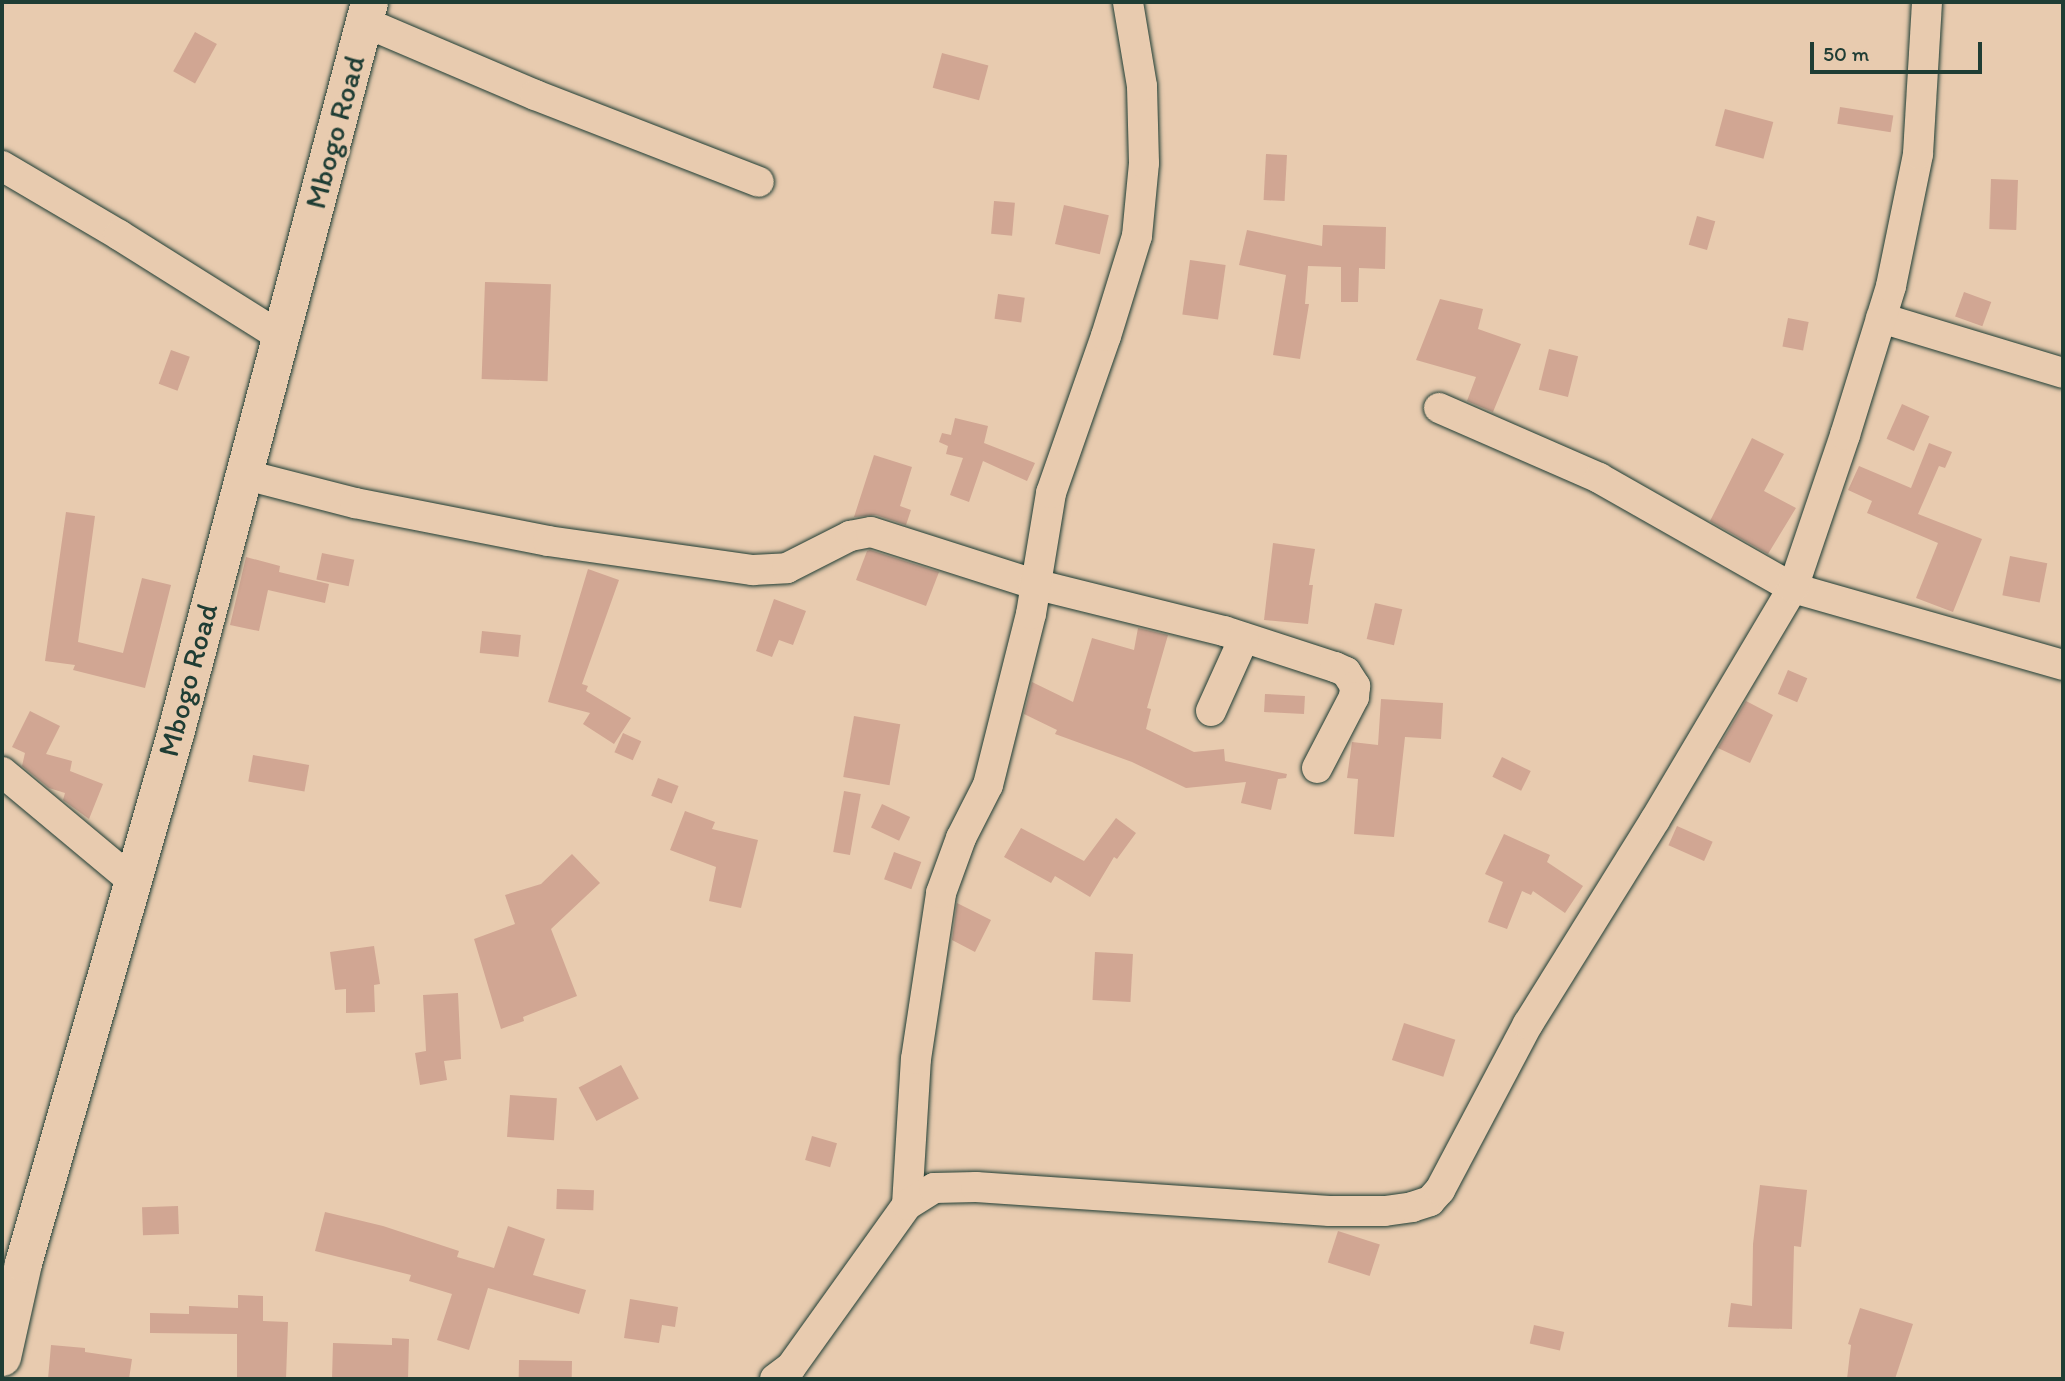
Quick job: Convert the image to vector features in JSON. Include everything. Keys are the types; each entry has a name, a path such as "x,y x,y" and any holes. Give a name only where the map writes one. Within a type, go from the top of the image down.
{"main road":[{"name":"Mbogo Road","path":"2,1357 23,1263 176,730 367,12"}],"street":[{"path":"906,1205 916,1059 941,893 961,838 988,785 1031,614 1051,493 1106,336 1137,236 1144,163 1142,86 1128,2"},
{"path":"775,1379 791,1367 906,1205 934,1188 976,1187 1329,1211 1385,1211 1430,1201 1440,1190 1528,1024 1656,820 1793,588 1881,318 1918,154 1927,2"},
{"path":"367,12 535,95 759,182"},
{"path":"2,166 120,235 279,336"},
{"path":"1881,318 2063,373"},
{"path":"1439,408 1599,478 1793,588 2063,665"},
{"path":"242,474 355,503 548,541 753,570 787,568 850,536 871,532 1034,584 1244,638 1346,672 1355,686 1354,697 1317,768"},
{"path":"1212,711 1244,638"},
{"path":"2,772 133,881"}],"building":[{"path":"195,32 217,44 195,83 173,71"},
{"path":"942,53 988,65 979,100 933,88"},
{"path":"1840,107 1893,115 1891,132 1837,124"},
{"path":"1725,109 1773,122 1763,159 1715,146"},
{"path":"1266,154 1287,155 1285,201 1264,200"},
{"path":"1991,179 2018,180 2016,230 1989,229"},
{"path":"994,201 1015,203 1012,236 991,234"},
{"path":"1064,205 1109,215 1100,254 1055,244"},
{"path":"1697,216 1715,221 1707,250 1689,245"},
{"path":"1323,225 1386,227 1385,269 1359,268 1358,302 1341,302 1341,267 1308,266 1305,304 1309,304 1300,359 1273,355 1286,275 1239,265 1247,230 1322,246"},
{"path":"1190,260 1226,265 1218,319 1182,314"},
{"path":"485,282 551,284 548,381 482,379"},
{"path":"1964,292 1991,302 1982,326 1955,316"},
{"path":"998,294 1025,298 1021,323 995,319"},
{"path":"1440,299 1483,309 1478,329 1521,344 1493,412 1467,401 1476,377 1416,360"},
{"path":"1788,318 1809,322 1803,350 1782,346"},
{"path":"1549,349 1578,356 1568,397 1539,390"},
{"path":"171,350 190,357 177,391 159,384"},
{"path":"1902,404 1929,416 1914,451 1887,439"},
{"path":"955,418 988,426 984,443 1035,463 1027,481 983,461 969,502 950,495 963,458 946,454 948,446 939,442 942,433 951,435"},
{"path":"1752,438 1784,454 1764,491 1796,508 1768,554 1710,521"},
{"path":"1929,443 1952,452 1945,468 1939,466 1918,514 1982,539 1953,612 1916,598 1938,543 1867,513 1872,501 1848,490 1859,466 1911,488"},
{"path":"874,455 912,467 900,506 911,510 906,525 876,515 854,517"},
{"path":"66,512 95,516 78,642 123,653 142,578 171,585 145,688 73,670 75,665 45,661"},
{"path":"1273,543 1315,549 1309,585 1313,585 1308,624 1264,620"},
{"path":"867,551 939,572 926,606 856,580"},
{"path":"322,553 354,560 349,586 316,579"},
{"path":"2010,556 2047,563 2040,603 2002,595"},
{"path":"246,557 280,566 279,572 329,584 325,603 268,590 259,631 230,625"},
{"path":"588,569 619,580 582,684 588,686 586,691 631,718 614,744 583,724 590,713 548,702"},
{"path":"774,599 806,611 793,645 779,640 772,657 756,651"},
{"path":"1375,603 1402,609 1394,645 1367,639"},
{"path":"1138,628 1168,635 1147,708 1151,709 1146,729 1194,752 1224,749 1225,761 1287,774 1286,778 1278,779 1271,810 1241,803 1246,782 1186,788 1132,762 1055,734 1057,730 1024,714 1032,682 1073,702 1092,638 1134,650"},
{"path":"482,631 521,635 518,657 480,653"},
{"path":"1788,670 1807,678 1797,702 1778,694"},
{"path":"1265,694 1305,696 1304,714 1264,712"},
{"path":"1381,699 1443,703 1441,739 1405,737 1394,837 1354,834 1358,779 1347,778 1352,742 1378,745"},
{"path":"1746,701 1773,715 1750,763 1718,748"},
{"path":"30,711 60,726 46,754 72,761 70,771 103,784 89,819 63,800 65,793 49,788 22,766 25,753 12,747"},
{"path":"854,716 900,724 890,785 843,777"},
{"path":"623,733 641,741 633,760 614,752"},
{"path":"253,755 309,765 304,791 248,782"},
{"path":"1502,757 1531,771 1521,791 1492,777"},
{"path":"658,778 679,786 672,804 651,796"},
{"path":"844,791 861,794 850,855 833,852"},
{"path":"882,804 910,817 899,841 871,828"},
{"path":"685,811 715,822 712,829 758,840 741,908 709,901 716,867 670,850"},
{"path":"1116,818 1136,833 1117,859 1114,857 1090,897 1055,876 1051,883 1004,857 1021,828 1084,861"},
{"path":"1677,826 1713,842 1704,861 1668,845"},
{"path":"1504,834 1550,855 1547,862 1583,886 1565,913 1533,891 1531,895 1522,891 1507,929 1488,922 1503,882 1485,874"},
{"path":"894,852 921,862 911,889 884,879"},
{"path":"572,854 600,883 551,929 577,996 523,1017 524,1021 501,1029 474,939 515,924 505,895 541,884"},
{"path":"957,903 991,920 975,952 952,940"},
{"path":"374,946 380,984 374,985 375,1012 346,1013 346,989 335,990 330,952"},
{"path":"1095,952 1133,954 1130,1002 1092,1000"},
{"path":"458,993 461,1059 444,1061 447,1080 420,1085 415,1053 426,1051 423,995"},
{"path":"1404,1023 1455,1040 1443,1077 1392,1060"},
{"path":"621,1065 639,1099 596,1121 579,1088"},
{"path":"510,1095 557,1098 554,1140 507,1137"},
{"path":"812,1136 837,1143 830,1167 805,1160"},
{"path":"1760,1185 1807,1190 1801,1247 1794,1246 1792,1329 1728,1327 1731,1303 1752,1306 1753,1244"},
{"path":"557,1189 594,1190 593,1210 556,1209"},
{"path":"178,1206 179,1234 143,1235 142,1207"},
{"path":"325,1212 383,1226 459,1251 457,1257 494,1268 508,1226 545,1239 533,1275 586,1290 579,1314 488,1288 469,1350 437,1340 452,1294 409,1281 411,1275 315,1251"},
{"path":"1338,1231 1380,1245 1370,1276 1328,1262"},
{"path":"238,1295 263,1296 263,1321 288,1322 286,1379 237,1379 237,1334 150,1333 150,1313 189,1314 189,1306 238,1308"},
{"path":"630,1299 678,1307 675,1327 662,1325 659,1343 624,1338"},
{"path":"1860,1308 1913,1324 1895,1379 1847,1379 1851,1345 1848,1344"},
{"path":"1534,1325 1564,1332 1560,1350 1530,1344"},
{"path":"392,1338 409,1339 408,1379 332,1379 333,1343 392,1345"},
{"path":"51,1345 85,1348 85,1352 132,1359 129,1379 48,1379"},
{"path":"519,1360 572,1361 572,1379 519,1379"}]}
